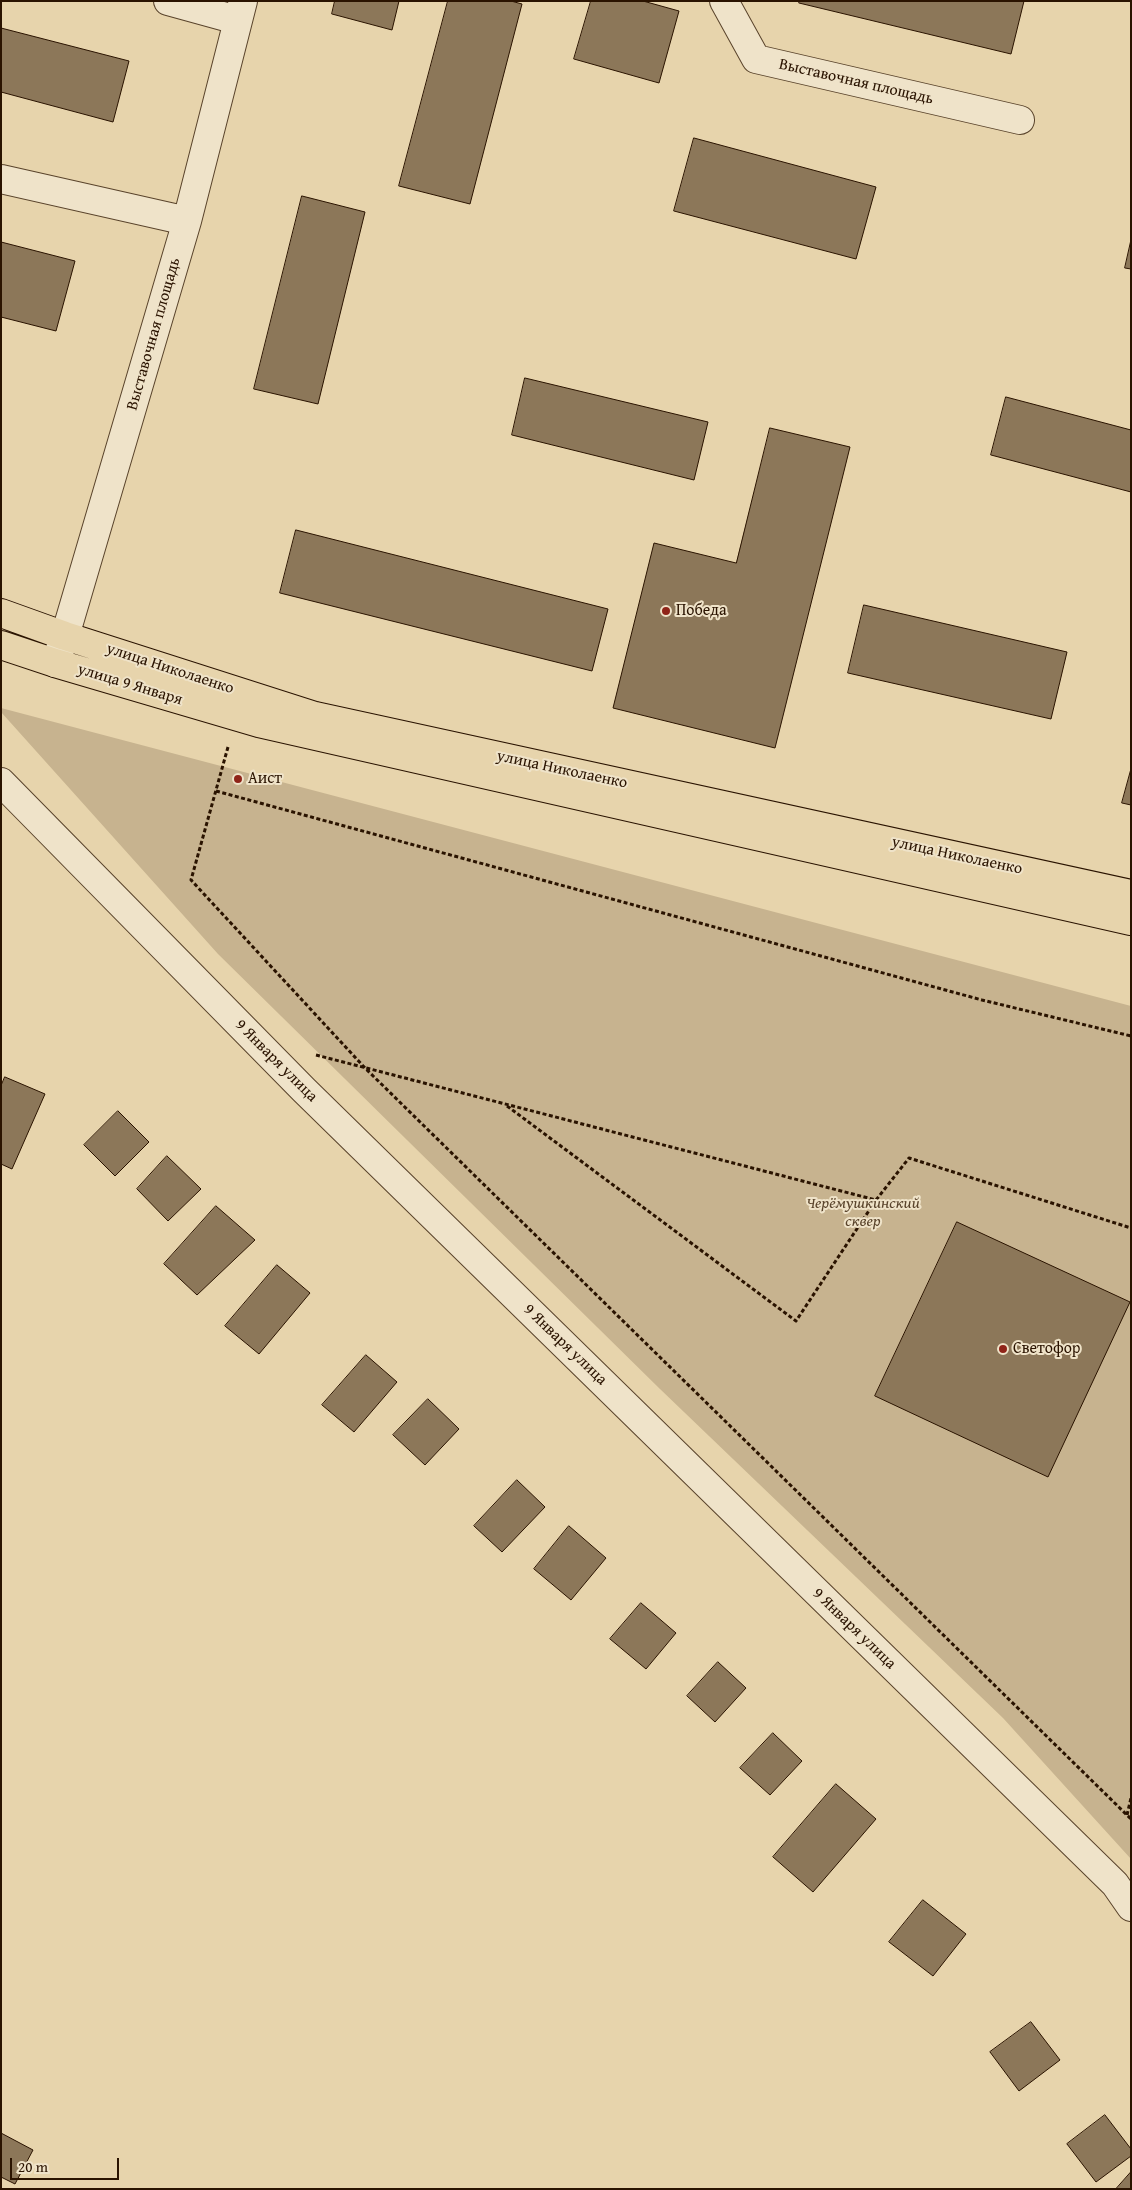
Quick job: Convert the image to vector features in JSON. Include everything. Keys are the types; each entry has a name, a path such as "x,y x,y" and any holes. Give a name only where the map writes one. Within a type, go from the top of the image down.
{"main road":[{"name":"улица Николаенко","path":"1,614 315,716 1131,894"},
{"name":"улица 9 Января","path":"1,645 247,720"},
{"name":"улица Николаенко","path":"247,720 1131,921"}],"street":[{"path":"168,1 240,11"},
{"name":"Выставочная площадь","path":"724,1 756,59 1020,120"},
{"name":"Выставочная площадь","path":"55,663 65,636 187,221 240,11"},
{"path":"1,180 187,221"},
{"name":"9 Января улица","path":"1,782 304,1090 1116,1884 1131,1907"}],"path":[{"path":"247,720 216,791 190,880 365,1068 1131,1819"},
{"path":"216,791 982,1000 1131,1036"},
{"path":"311,1053 876,1200"},
{"path":"505,1105 796,1321 876,1200 909,1158 1131,1228"},
{"path":"1127,1815 1131,1798"}],"green space":[{"name":"Черёмушкинский сквер","path":"1,708 1131,1006 1131,1859 1003,1718 660,1389 218,954 1,712"}],"building":[{"path":"335,1 399,1 392,30 332,14"},
{"path":"448,1 511,1 522,4 470,204 399,186"},
{"path":"591,1 643,1 679,11 659,83 574,59"},
{"path":"800,1 1024,1 1011,54 799,3"},
{"path":"1,28 129,61 113,122 1,92"},
{"path":"694,138 876,187 856,259 674,211"},
{"path":"302,196 365,212 318,404 254,389"},
{"path":"1131,240 1131,269 1125,268"},
{"path":"1,242 75,261 56,331 1,317"},
{"path":"525,378 708,422 694,480 512,435"},
{"path":"1006,397 1131,430 1131,492 991,455"},
{"path":"770,428 850,447 775,748 613,708 654,543 736,563"},
{"path":"296,530 608,609 592,671 280,593"},
{"path":"864,605 1067,652 1051,719 848,673"},
{"path":"1131,769 1131,805 1122,803"},
{"path":"5,1077 45,1094 12,1169 1,1164 1,1086"},
{"path":"118,1111 149,1142 115,1176 84,1145"},
{"path":"167,1156 201,1189 168,1221 137,1189"},
{"path":"216,1206 255,1240 197,1295 164,1264"},
{"name":"Светофор","path":"957,1222 1130,1302 1048,1477 875,1396"},
{"path":"277,1265 310,1293 259,1354 225,1326"},
{"path":"366,1355 397,1382 354,1432 322,1405"},
{"path":"428,1399 459,1429 425,1465 393,1435"},
{"path":"517,1480 545,1507 502,1552 474,1526"},
{"path":"569,1526 606,1558 571,1600 534,1569"},
{"path":"641,1603 676,1633 646,1669 610,1639"},
{"path":"718,1662 746,1688 715,1722 687,1696"},
{"path":"773,1733 802,1761 770,1795 740,1768"},
{"path":"836,1784 876,1819 813,1892 773,1857"},
{"path":"923,1900 966,1934 933,1976 889,1942"},
{"path":"1031,2022 1060,2060 1019,2091 990,2052"},
{"path":"1105,2115 1131,2149 1131,2156 1096,2182 1067,2144"},
{"path":"1,2133 33,2150 15,2184 1,2177"},
{"path":"1131,2172 1131,2189 1116,2189"}],"place":[{"name":"Победа","path":"666,611"},
{"name":"Аист","path":"238,779"},
{"name":"Светофор","path":"1003,1349"}]}
